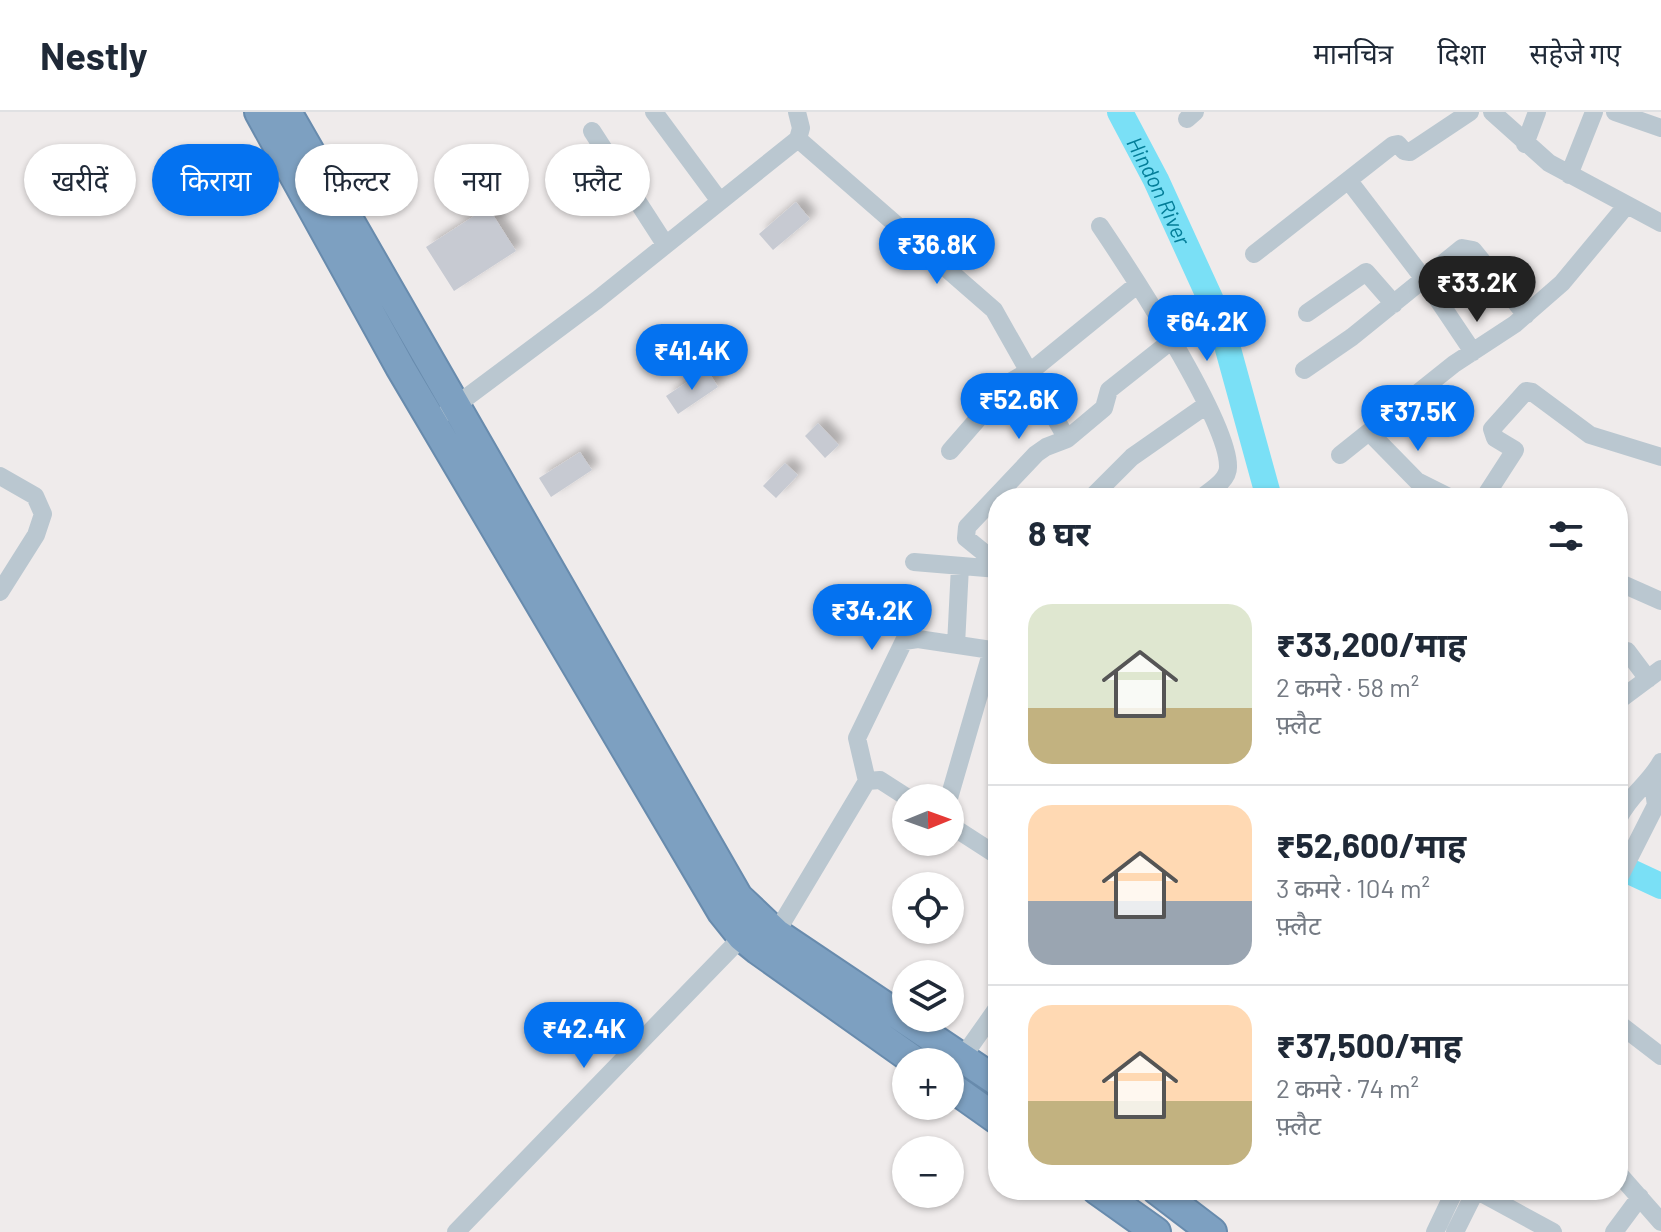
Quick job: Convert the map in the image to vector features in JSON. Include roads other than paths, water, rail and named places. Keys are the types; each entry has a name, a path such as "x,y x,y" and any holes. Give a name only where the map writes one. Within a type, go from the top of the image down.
{"highway":[{"path":"259,112 738,897 776,933 947,1048"},
{"path":"287,112 444,414 714,898 742,937 897,1048"},
{"path":"964,1059 988,1075"},
{"path":"964,1096 988,1113"},
{"path":"1111,1200 1156,1232"},
{"path":"1170,1200 1212,1232"}],"street":[{"path":"654,112 719,200"},
{"path":"444,414 798,139 801,128 797,112"},
{"path":"1254,254 1396,144 1410,152 1470,112"},
{"path":"1492,112 1525,144 1569,175 1661,223"},
{"path":"1525,144 1537,112"},
{"path":"1569,175 1594,112"},
{"path":"1615,112 1651,121"},
{"path":"592,131 665,244"},
{"path":"798,139 981,296 1002,320 1067,439"},
{"path":"1349,181 1424,279 1473,352"},
{"path":"1340,455 1526,315 1571,274 1626,206"},
{"path":"1100,226 1138,284 1205,406 1229,468 1226,476 1212,488"},
{"path":"1304,370 1394,304 1462,248 1473,250 1526,315"},
{"path":"1307,313 1366,272 1394,304"},
{"path":"950,451 1010,382 1028,372 1138,284"},
{"path":"1004,488 1036,454 1067,439 1104,408 1109,390 1171,341"},
{"path":"1490,488 1515,450 1495,438 1492,429 1526,391 1590,435 1661,457"},
{"path":"1101,488 1132,457 1205,406"},
{"path":"1369,432 1417,481 1431,488"},
{"path":"0,476 35,496 43,514 36,535 0,592"},
{"path":"988,505 967,527 966,538 988,558"},
{"path":"914,562 988,567"},
{"path":"956,645 960,566"},
{"path":"1628,586 1661,601"},
{"path":"776,933 867,781 857,738 898,648 911,639 988,649"},
{"path":"1628,652 1655,674 1628,694"},
{"path":"953,784 988,673"},
{"path":"1628,862 1655,812 1657,770"},
{"path":"1628,801 1633,792 1657,770"},
{"path":"867,781 880,780 892,788"},
{"path":"964,834 988,850"},
{"path":"456,1232 742,937"},
{"path":"964,1055 988,1021"},
{"path":"1628,1031 1661,1056"},
{"path":"1628,1184 1661,1222"},
{"path":"1614,1232 1640,1197"},
{"path":"1435,1232 1450,1200"},
{"path":"1455,1232 1471,1200"},
{"path":"1494,1200 1553,1232"}],"waterway":[{"name":"Hindon River","path":"1120,112 1156,180 1220,320 1266,488"},
{"name":"Hindon River","path":"1628,871 1661,886"}]}
